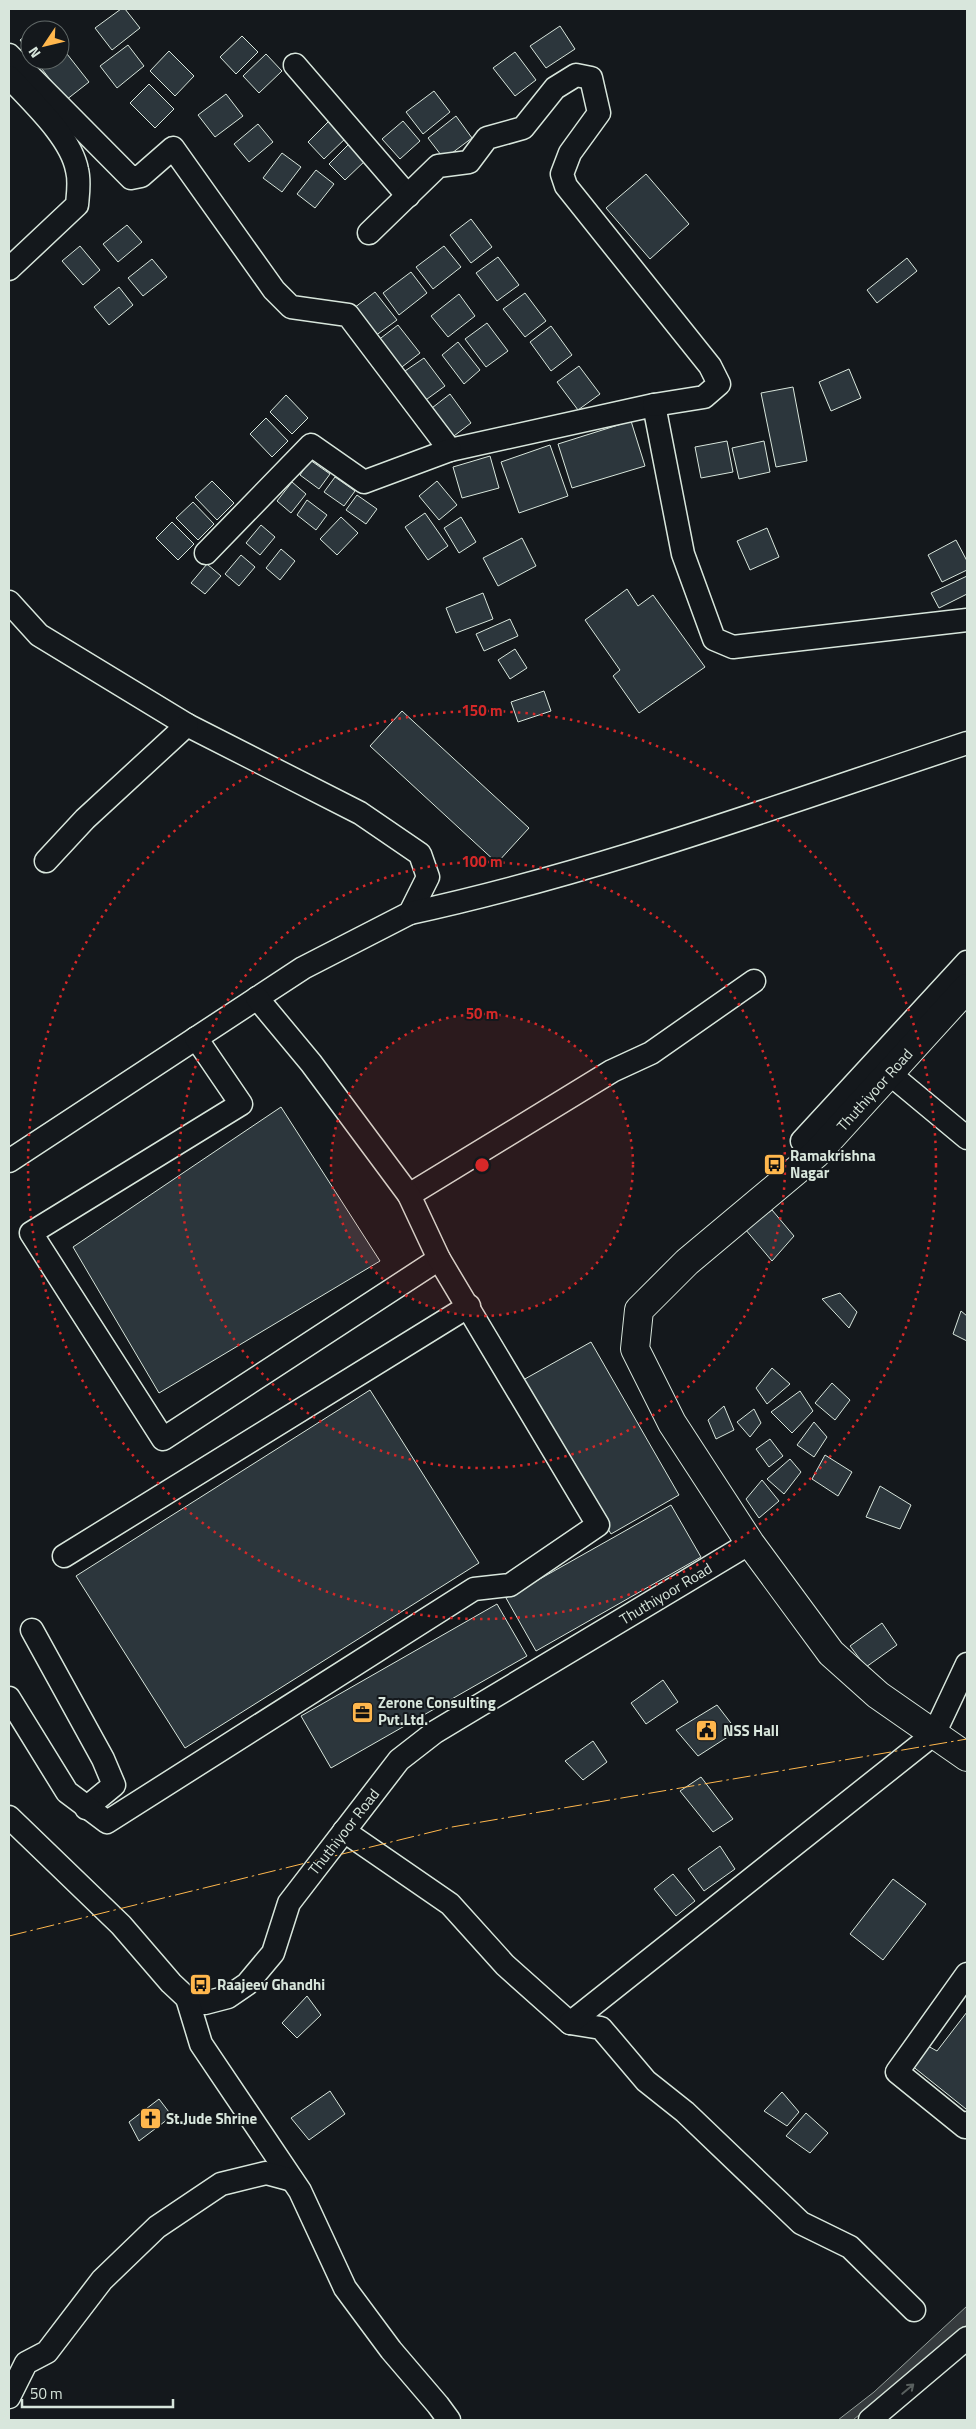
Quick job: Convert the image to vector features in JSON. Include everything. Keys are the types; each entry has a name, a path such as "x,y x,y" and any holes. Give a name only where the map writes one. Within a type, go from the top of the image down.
{"main road":[{"name":"Thuthiyoor Road","path":"967,988 816,1154 688,1262 639,1310 635,1349 672,1423 750,1543 831,1653 878,1695 967,1757"}],"street":[{"path":"9,54 131,178 141,176 173,148 274,290 291,306 348,315 450,450"},
{"path":"294,65 408,196"},
{"path":"206,553 312,444 364,482 450,450 654,405 704,397 719,384 710,366 566,186 562,174 570,153 599,113 591,78 576,75 555,88 523,128 487,138 469,162 438,166 369,233"},
{"path":"9,77 47,119 66,145 78,169 78,188 77,205 9,269"},
{"path":"654,405 683,554 714,639 733,647 967,620"},
{"path":"9,602 39,635 187,725 360,813 420,854 428,877 410,913"},
{"path":"46,861 85,819 187,725"},
{"path":"9,1160 303,968 410,913 474,899 669,842 967,743"},
{"path":"816,1154 802,1141 967,962"},
{"path":"409,1195 612,1071 651,1053 754,981"},
{"path":"9,1698 67,1792 107,1822 474,1589 510,1585 598,1525 440,1259 409,1195 311,1062 257,998"},
{"path":"196,1038 240,1104 30,1233 163,1439 440,1259"},
{"path":"890,1074 967,1138"},
{"path":"64,1556 469,1306"},
{"name":"Thuthiyoor Road","path":"187,1998 195,2004 228,1998 247,1984 273,1953 289,1903 399,1760 435,1732 750,1543"},
{"path":"32,1630 103,1759 114,1786 86,1808"},
{"path":"570,2023 934,1734 967,1664"},
{"path":"9,1817 121,1925 171,1983 187,1998 201,2044 292,2180 318,2227 346,2288 391,2350 438,2405 448,2420"},
{"path":"344,1831 450,1904 505,1965 570,2023 600,2028 646,2081 685,2112 801,2223 850,2247 914,2310"},
{"path":"967,1974 897,2072 964,2127 967,2123"},
{"path":"11,2387 26,2363 47,2352 102,2280 157,2227 221,2184 266,2173 292,2180"},
{"path":"870,2420 967,2338"}],"shaded area":[{"path":"967,2306 967,2325 853,2420 838,2420 874,2392"}],"building":[{"path":"121,9 125,9 140,28 112,50 95,28"},
{"path":"560,26 575,49 546,68 530,46"},
{"path":"242,36 258,52 236,74 220,57"},
{"path":"128,45 144,66 117,88 100,66"},
{"path":"169,51 194,76 175,96 150,71"},
{"path":"515,52 536,80 515,96 493,68"},
{"path":"266,54 282,71 259,93 243,76"},
{"path":"70,58 89,82 66,100 43,70 70,70"},
{"path":"149,84 174,109 155,128 130,103"},
{"path":"434,91 450,112 423,134 406,112"},
{"path":"226,94 243,116 215,137 198,115"},
{"path":"456,116 472,138 444,159 428,138"},
{"path":"330,120 347,137 324,159 308,142"},
{"path":"403,121 420,141 400,159 382,139"},
{"path":"258,124 273,142 249,162 234,144"},
{"path":"351,142 367,159 345,180 329,164"},
{"path":"282,153 301,167 282,192 263,178"},
{"path":"316,170 334,184 315,208 297,194"},
{"path":"646,174 689,224 650,259 606,208"},
{"path":"471,219 492,247 471,263 450,235"},
{"path":"127,225 142,242 118,262 103,244"},
{"path":"80,246 100,270 83,285 62,261"},
{"path":"444,246 461,267 433,289 416,267"},
{"path":"498,257 519,285 497,301 476,273"},
{"path":"907,258 917,271 877,303 867,290"},
{"path":"152,259 167,277 143,296 128,278"},
{"path":"411,272 427,293 399,315 383,293"},
{"path":"119,287 133,305 109,325 94,307"},
{"path":"375,292 397,320 375,336 354,308"},
{"path":"525,293 546,321 525,337 503,309"},
{"path":"459,294 475,316 448,337 431,316"},
{"path":"487,323 508,351 486,367 465,339"},
{"path":"398,325 420,353 398,370 377,341"},
{"path":"551,326 572,355 551,371 530,342"},
{"path":"458,342 480,370 464,384 442,355"},
{"path":"424,358 445,386 423,402 402,373"},
{"path":"579,366 600,394 578,410 557,382"},
{"path":"849,369 861,398 831,411 819,382"},
{"path":"793,387 807,461 776,467 761,393"},
{"path":"450,394 471,423 450,439 428,411"},
{"path":"286,395 308,418 292,434 270,412"},
{"path":"266,418 288,441 272,457 250,434"},
{"path":"631,421 645,466 572,488 558,444"},
{"path":"727,441 733,472 701,478 695,447"},
{"path":"764,441 770,472 739,479 732,448"},
{"path":"550,445 568,496 519,513 501,462"},
{"path":"490,456 499,488 462,498 453,467"},
{"path":"310,460 330,474 319,489 300,475"},
{"path":"335,477 355,491 344,506 324,492"},
{"path":"212,481 234,503 217,520 195,497"},
{"path":"437,481 457,505 439,520 419,496"},
{"path":"292,482 306,494 291,513 277,501"},
{"path":"357,495 377,509 366,524 346,510"},
{"path":"307,500 327,515 316,530 297,515"},
{"path":"193,502 214,524 198,540 176,518"},
{"path":"425,513 448,546 428,560 405,527"},
{"path":"341,517 358,533 337,555 320,539"},
{"path":"461,517 476,542 459,553 444,528"},
{"path":"172,522 194,544 178,560 156,538"},
{"path":"261,525 275,537 260,555 246,543"},
{"path":"767,528 779,557 750,570 737,541"},
{"path":"522,538 536,566 498,586 483,558"},
{"path":"956,540 967,561 967,570 942,582 928,555"},
{"path":"281,549 295,561 280,580 266,568"},
{"path":"241,555 255,567 239,586 225,574"},
{"path":"207,564 221,576 205,594 191,583"},
{"path":"967,576 967,594 939,608 931,593"},
{"path":"627,589 638,606 653,595 705,667 639,713 613,676 620,670 585,620"},
{"path":"483,593 493,619 456,633 446,608"},
{"path":"510,619 518,636 484,651 476,634"},
{"path":"515,649 527,668 510,679 498,660"},
{"path":"544,691 551,711 518,722 511,702"},
{"path":"402,711 529,828 497,863 370,746"},
{"path":"281,1107 380,1261 159,1393 73,1247"},
{"path":"772,1210 794,1236 772,1261 745,1229"},
{"path":"840,1293 857,1312 849,1328 822,1299"},
{"path":"961,1311 967,1316 967,1341 953,1334"},
{"path":"591,1342 679,1495 611,1534 523,1380"},
{"path":"772,1368 790,1384 767,1404 756,1388"},
{"path":"832,1383 850,1400 835,1420 815,1403"},
{"path":"370,1390 479,1563 185,1748 76,1576"},
{"path":"800,1391 813,1411 792,1433 771,1412"},
{"path":"724,1406 734,1430 716,1439 708,1420"},
{"path":"754,1409 761,1423 750,1437 737,1422"},
{"path":"814,1422 827,1437 814,1457 797,1445"},
{"path":"770,1439 783,1456 769,1467 756,1449"},
{"path":"825,1455 852,1472 838,1496 812,1479"},
{"path":"790,1459 801,1472 784,1494 767,1479"},
{"path":"762,1480 779,1501 759,1518 746,1499"},
{"path":"880,1486 911,1505 900,1529 866,1517"},
{"path":"671,1505 701,1557 536,1651 506,1598"},
{"path":"497,1604 527,1656 331,1768 301,1716"},
{"path":"882,1623 897,1645 866,1667 850,1646"},
{"path":"663,1680 678,1702 646,1724 631,1703"},
{"name":"NSS Hall","path":"717,1705 737,1731 698,1756 676,1730"},
{"path":"593,1741 607,1762 583,1780 565,1761"},
{"path":"701,1777 733,1819 713,1832 680,1791"},
{"path":"720,1846 735,1869 704,1891 688,1869"},
{"path":"673,1874 695,1901 676,1916 654,1889"},
{"path":"893,1879 926,1904 883,1960 850,1934"},
{"path":"307,1996 321,2015 297,2038 282,2023"},
{"path":"967,2012 966,2109 911,2065 926,2045 937,2051"},
{"path":"330,2091 345,2114 309,2140 291,2118"},
{"path":"782,2092 799,2112 787,2126 764,2111"},
{"name":"St.Jude Shrine","path":"159,2099 172,2116 139,2141 129,2122"},
{"path":"806,2113 828,2133 810,2153 786,2136"}],"power":[{"path":"9,1936 452,1827 967,1739"}],"place":[{"name":"Ramakrishna Nagar","path":"774,1165"},
{"name":"Zerone Consulting Pvt.Ltd.","path":"362,1712"},
{"name":"NSS Hall","path":"707,1731"},
{"name":"Raajeev Ghandhi","path":"201,1985"},
{"name":"St.Jude Shrine","path":"150,2119"}]}
